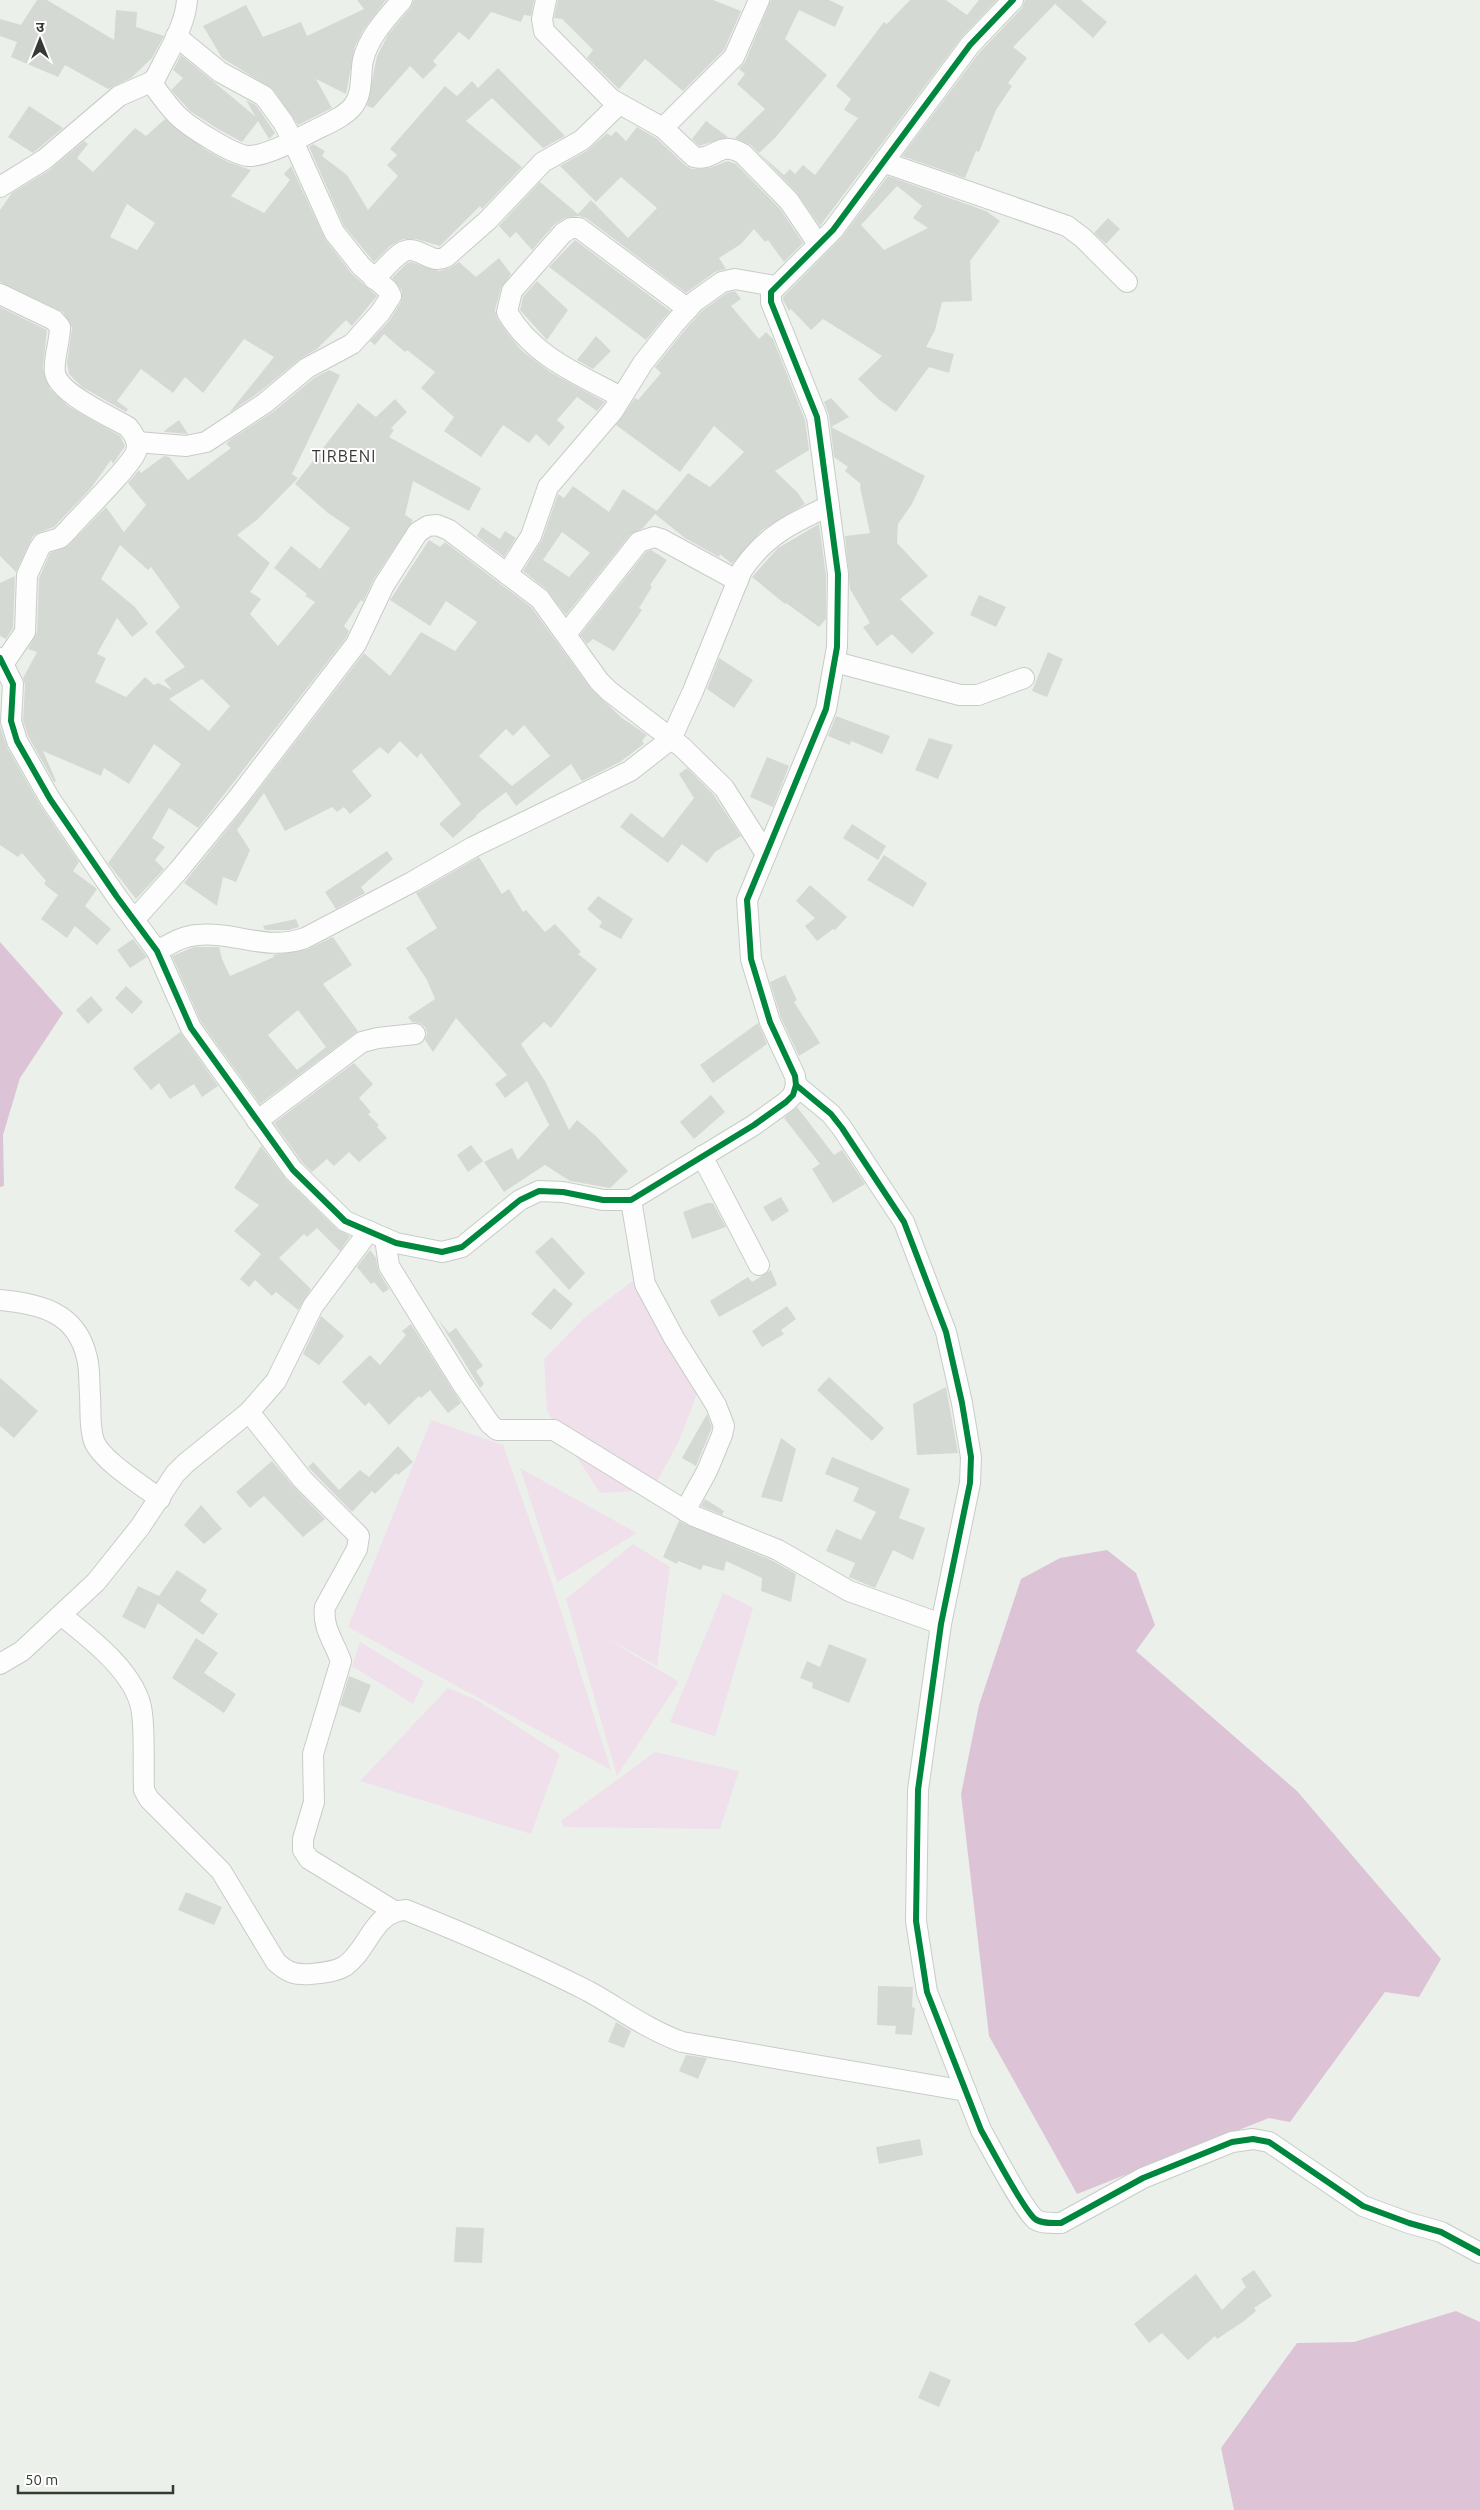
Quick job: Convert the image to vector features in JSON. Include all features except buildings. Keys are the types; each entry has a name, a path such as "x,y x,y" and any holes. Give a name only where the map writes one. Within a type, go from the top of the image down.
{"street":[{"path":"0,187 45,159 119,96 151,82 156,76 176,36 186,12 187,0"},
{"path":"151,82 178,117 238,155 250,156 293,141 346,114 354,105 359,95 363,61 368,43 402,0"},
{"path":"546,0 542,19 544,31 611,100 663,128 694,157 707,157 725,147 734,149 742,154 788,201 818,244"},
{"path":"663,128 734,57 759,0"},
{"path":"0,294 54,320 60,328 55,374 61,387 128,427 133,432 137,442 132,458 68,530 60,538 43,543 39,549 27,575 25,632 2,661 13,684 6,722 50,799 157,951 191,1028 292,1170 345,1221 396,1243 442,1252 462,1246 520,1200 539,1191 563,1192 603,1200 631,1200 754,1125 786,1102 793,1095 796,1085 795,1076 770,1022 751,959 747,900 826,709 837,647 838,574 817,416 771,302 771,292 833,230 970,45 1013,0"},
{"path":"137,442 186,446 206,442 265,403 306,368 352,344 389,303 391,296 388,290 361,266 334,232 293,141 283,122 264,96 220,72 176,36"},
{"path":"374,279 401,253 410,250 420,252 440,261 446,257 488,220 543,162 582,140 618,104"},
{"path":"883,162 1067,226 1084,238 1127,282"},
{"path":"621,397 549,358 524,337 507,312 512,291 563,233 571,228 579,228 688,309"},
{"path":"507,574 531,536 548,487 606,420 649,355 688,309 708,291 728,280 775,286"},
{"path":"157,951 178,939 197,935 272,944 288,944 305,938 412,882 473,847 630,771 671,739 738,581 752,555 765,541 784,528 829,506"},
{"path":"134,920 237,799 356,644 384,585 418,532 428,526 437,525 450,530 540,599 609,691 671,739 724,788 766,854"},
{"path":"566,634 639,542 646,538 654,537 738,581"},
{"path":"834,662 960,695 978,695 1024,678"},
{"path":"256,1121 362,1042 378,1038 415,1034"},
{"path":"796,1085 830,1114 842,1128 896,1206 904,1222 946,1332 962,1403 972,1469 940,1624 918,1790 916,1921 926,1992 981,2130 995,2154 1035,2219 1061,2223 1143,2178 1232,2142 1253,2138 1269,2142 1363,2206 1409,2223 1441,2232 1480,2253"},
{"path":"702,1156 759,1265"},
{"path":"631,1200 645,1284 674,1338 716,1405 724,1426 707,1472 685,1510"},
{"path":"377,1235 389,1266 461,1382 490,1424 497,1430 554,1430 685,1510 729,1531 771,1546 849,1591 940,1624"},
{"path":"0,1664 22,1651 96,1582 140,1527 186,1463 249,1412 276,1381 313,1306 377,1235"},
{"path":"0,1300 28,1303 51,1309 74,1329 83,1344 88,1360 92,1428 95,1442 102,1453 160,1498"},
{"path":"249,1412 303,1480 359,1536 357,1549 326,1607 324,1617 327,1629 341,1661 313,1754 314,1802 303,1839 303,1850 309,1859 394,1911"},
{"path":"61,1615 105,1650 139,1698 142,1712 144,1790 149,1799 221,1871 276,1962 286,1971 297,1975 326,1973 344,1966 355,1957 384,1917 394,1911 406,1910 493,1945 588,1992 664,2036 682,2042 966,2091"}],"shaded area":[{"path":"0,942 63,1013 20,1078 3,1135 4,1186 0,1187"},
{"path":"634,1280 699,1389 678,1443 652,1490 600,1493 547,1411 544,1359 584,1318"},
{"path":"431,1420 503,1445 554,1589 611,1770 348,1627"},
{"path":"520,1468 637,1533 557,1582"},
{"path":"633,1544 670,1567 657,1666 603,1636 679,1682 617,1776 566,1599"},
{"path":"1107,1550 1136,1573 1155,1625 1136,1651 1297,1791 1441,1959 1419,1997 1385,1992 1290,2122 1269,2118 1077,2194 989,2036 961,1794 979,1705 1021,1579 1060,1558"},
{"path":"723,1593 753,1608 715,1736 670,1722"},
{"path":"360,1642 424,1681 413,1704 352,1666"},
{"path":"448,1688 477,1700 560,1754 531,1834 360,1781"},
{"path":"655,1752 739,1771 720,1829 564,1827 561,1821"},
{"path":"1456,2311 1480,2322 1480,2510 1234,2510 1221,2448 1297,2343 1354,2342"}],"cycle path":[{"path":"0,658 13,684 11,721 17,741 50,799 117,897 157,951 191,1028 293,1170 345,1221 396,1243 442,1252 462,1247 520,1200 539,1191 563,1192 603,1200 631,1200 754,1125 786,1102 793,1095 796,1085 795,1076 770,1022 751,959 747,900 826,709 837,647 838,574 817,417 771,302 771,292 833,230 970,45 1013,0"},
{"path":"796,1085 831,1114 904,1222 946,1332 962,1403 971,1457 970,1483 941,1624 918,1790 916,1921 927,1992 981,2130 1015,2191 1035,2219 1044,2222 1061,2223 1143,2178 1232,2142 1253,2139 1269,2142 1363,2206 1409,2223 1441,2232 1480,2253"}],"district":[{"name":"TIRBENI","path":"344,456"}]}
